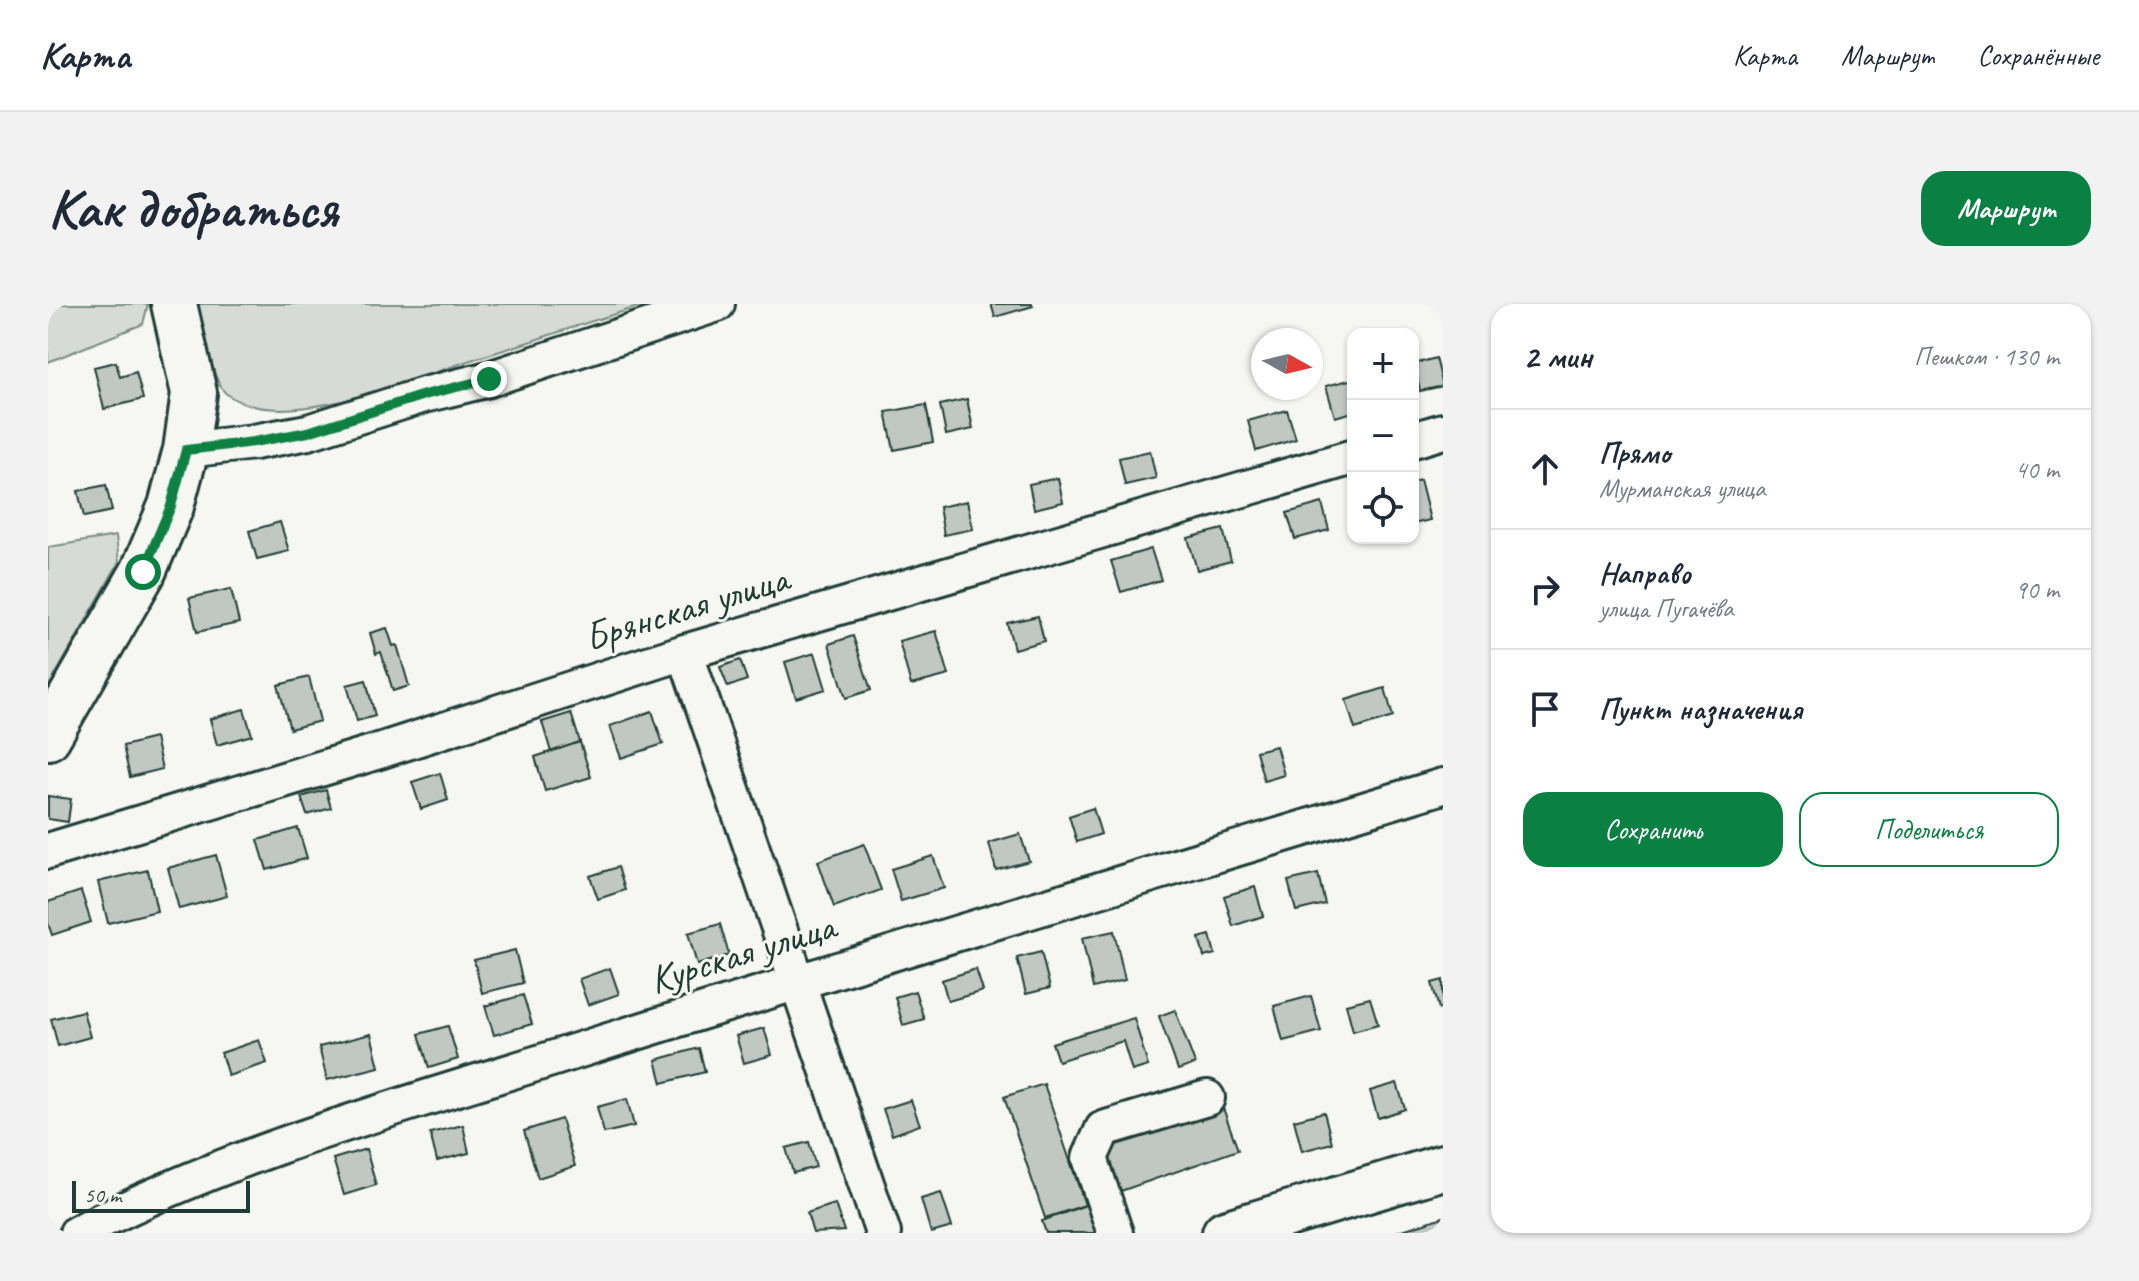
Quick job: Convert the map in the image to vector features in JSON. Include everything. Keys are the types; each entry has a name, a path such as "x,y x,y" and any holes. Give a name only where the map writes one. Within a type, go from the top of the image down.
{"main road":[{"path":"48,737 143,572 171,506 186,450 194,393 174,304"},
{"path":"1225,1233 1443,1167"}],"street":[{"path":"186,450 308,432 424,395 489,379 717,304"},
{"path":"1419,438 1443,431"},
{"name":"Брянская улица","path":"48,851 379,751 685,652 1347,459"},
{"path":"685,652 883,1233"},
{"name":"Курская улица","path":"77,1233 127,1207 276,1146 796,982 1443,786"},
{"path":"1115,1233 1090,1158 1103,1129 1207,1098"}],"shaded area":[{"path":"48,304 148,304 143,324 48,362"},
{"path":"197,304 649,304 350,399 281,409 252,406 222,389 212,367"},
{"path":"116,536 119,562 48,688 48,547"}],"building":[{"path":"991,304 1032,304 1033,306 995,317"},
{"path":"1436,358 1443,386 1420,391 1419,363"},
{"path":"116,362 120,377 136,372 143,399 104,409 94,367"},
{"path":"1347,381 1347,414 1335,417 1326,386"},
{"path":"967,399 973,429 946,435 940,405"},
{"path":"926,405 933,442 894,450 886,412"},
{"path":"1287,410 1296,439 1256,451 1248,421"},
{"path":"1150,451 1156,478 1125,485 1119,458"},
{"path":"1058,478 1063,502 1034,509 1029,484"},
{"path":"1419,480 1430,520 1419,523"},
{"path":"106,485 112,511 84,517 78,491"},
{"path":"967,501 973,529 944,535 939,507"},
{"path":"1322,503 1329,530 1295,539 1287,513"},
{"path":"280,522 289,551 257,559 249,531"},
{"path":"1223,529 1231,561 1197,570 1188,538"},
{"path":"1151,549 1161,580 1121,592 1111,561"},
{"path":"231,589 239,623 197,632 189,598"},
{"path":"1038,616 1044,641 1014,649 1007,623"},
{"path":"387,628 393,646 397,645 409,686 393,691 381,652 376,654 370,633"},
{"path":"936,631 949,675 911,685 899,641"},
{"path":"853,636 871,690 846,698 829,644"},
{"path":"815,653 826,689 796,698 785,662"},
{"path":"740,660 747,680 728,687 720,667"},
{"path":"309,677 320,721 290,729 278,685"},
{"path":"366,680 375,716 357,721 347,685"},
{"path":"1385,688 1393,717 1355,729 1346,700"},
{"path":"244,709 252,735 217,745 210,719"},
{"path":"652,711 663,744 621,758 610,726"},
{"path":"571,713 580,742 551,752 542,722"},
{"path":"155,738 162,769 130,777 123,746"},
{"path":"580,742 591,777 545,791 535,757"},
{"path":"1276,746 1284,775 1264,781 1256,751"},
{"path":"440,773 448,800 421,809 412,782"},
{"path":"326,790 331,808 307,815 301,797"},
{"path":"48,796 71,799 68,822 48,819"},
{"path":"1093,808 1101,834 1077,842 1069,816"},
{"path":"298,828 307,858 267,870 258,840"},
{"path":"1020,834 1029,861 996,870 989,843"},
{"path":"864,844 881,890 834,907 818,861"},
{"path":"216,855 227,896 179,909 168,868"},
{"path":"933,856 944,888 901,901 891,869"},
{"path":"618,867 625,890 598,899 590,876"},
{"path":"148,870 157,911 108,923 98,882"},
{"path":"1318,874 1325,904 1296,911 1288,881"},
{"path":"1255,887 1263,916 1233,926 1224,896"},
{"path":"81,891 91,922 52,935 48,923 48,902"},
{"path":"720,924 729,955 697,965 688,933"},
{"path":"1114,931 1125,980 1093,988 1082,938"},
{"path":"1210,935 1215,954 1204,957 1199,938"},
{"path":"515,950 523,983 482,993 474,960"},
{"path":"1041,952 1050,988 1026,994 1017,958"},
{"path":"610,968 619,994 588,1005 579,979"},
{"path":"976,969 983,991 948,1001 942,980"},
{"path":"1443,980 1443,1008 1439,1009 1432,983"},
{"path":"915,991 924,1019 903,1025 895,997"},
{"path":"523,995 532,1024 494,1035 485,1006"},
{"path":"1311,996 1321,1031 1283,1041 1274,1006"},
{"path":"1370,998 1378,1024 1353,1031 1346,1004"},
{"path":"1175,1010 1195,1064 1178,1070 1159,1016"},
{"path":"83,1011 90,1037 58,1046 51,1019"},
{"path":"1134,1018 1148,1066 1132,1071 1123,1041 1058,1061 1052,1043"},
{"path":"448,1026 458,1059 429,1068 419,1034"},
{"path":"764,1028 772,1055 744,1063 736,1036"},
{"path":"371,1034 379,1067 327,1080 319,1047"},
{"path":"259,1040 267,1063 228,1076 221,1053"},
{"path":"699,1048 705,1072 662,1083 656,1060"},
{"path":"1397,1083 1405,1109 1378,1118 1370,1091"},
{"path":"1044,1084 1085,1205 1045,1218 1004,1097"},
{"path":"627,1099 634,1126 604,1133 597,1107"},
{"path":"911,1100 920,1125 892,1135 883,1109"},
{"path":"1223,1108 1238,1150 1118,1192 1103,1149"},
{"path":"1324,1112 1332,1143 1302,1151 1294,1120"},
{"path":"561,1119 575,1166 538,1178 524,1131"},
{"path":"463,1125 469,1153 437,1161 430,1133"},
{"path":"809,1142 816,1167 793,1173 786,1148"},
{"path":"366,1149 376,1185 344,1195 333,1159"},
{"path":"941,1193 952,1227 931,1233 921,1199"},
{"path":"1094,1202 1105,1233 1046,1233 1042,1221"},
{"path":"835,1204 844,1231 813,1233 807,1213"},
{"path":"1443,1217 1443,1233 1393,1233"}],"route":[{"path":"143,572 171,506 186,450 308,432 424,395 489,379"}]}
